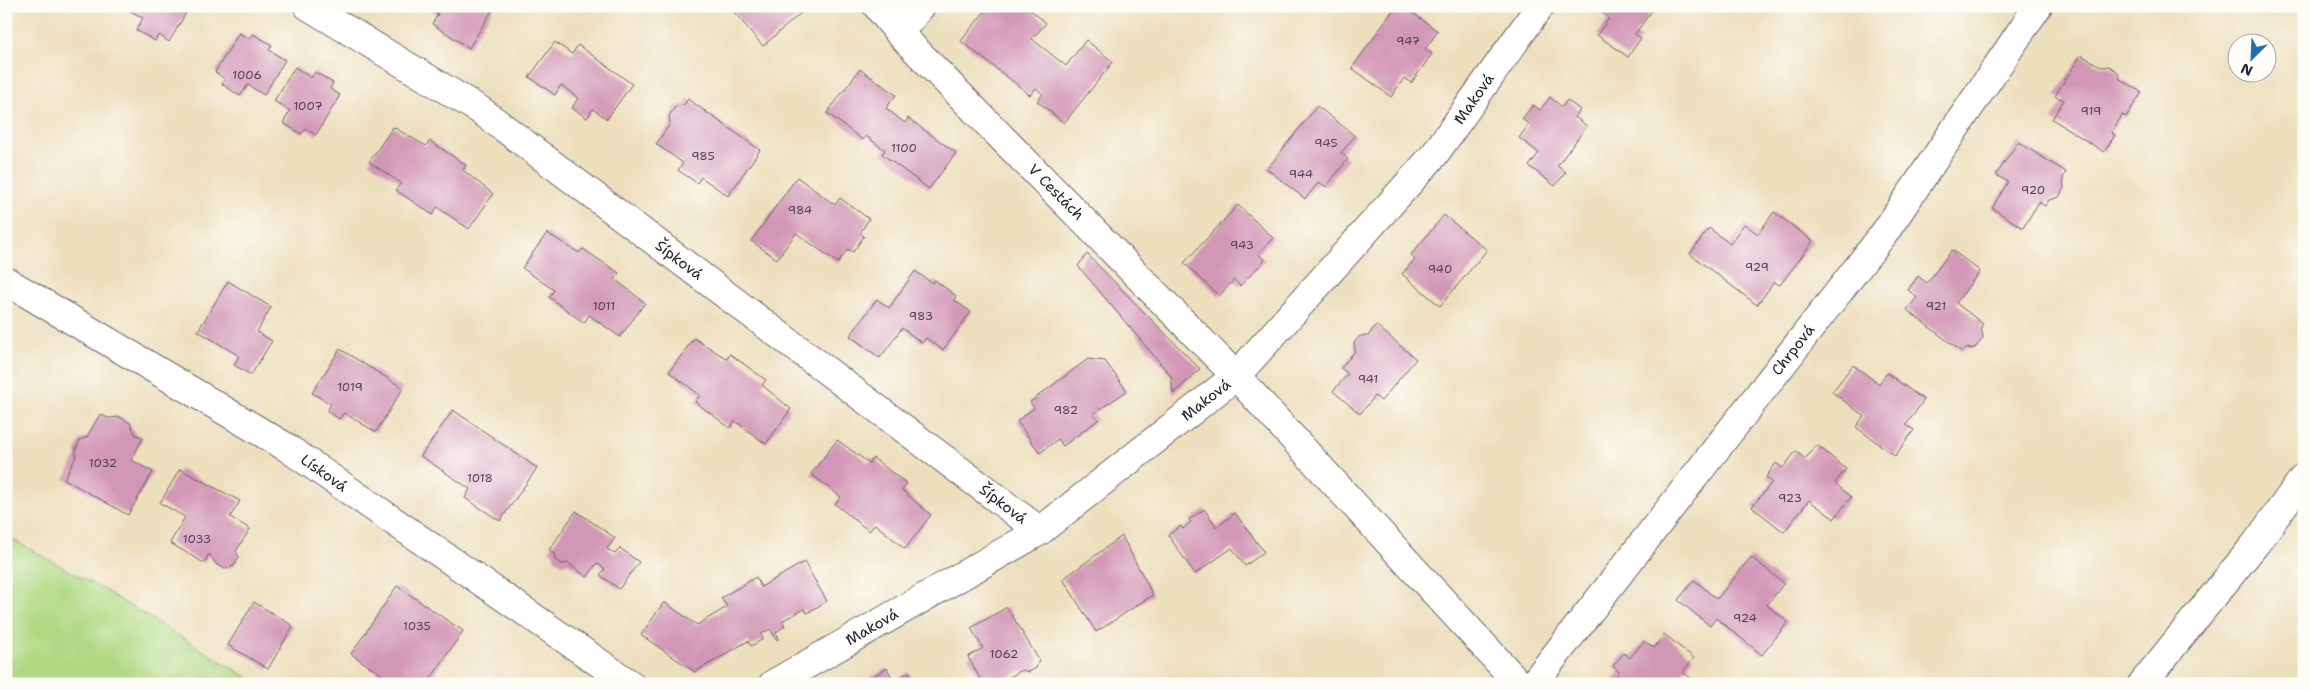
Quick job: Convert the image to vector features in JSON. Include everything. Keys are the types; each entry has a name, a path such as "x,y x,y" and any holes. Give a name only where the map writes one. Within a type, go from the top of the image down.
{"street":[{"name":"Šípková","path":"308,6 480,110 1040,531"},
{"name":"V Cestách","path":"877,6 899,33 1236,376 1519,684"},
{"path":"899,33 921,6"},
{"name":"Maková","path":"773,684 1040,531 1236,376 1434,155 1540,6"},
{"name":"Chrpová","path":"1533,684 1883,235 2038,6"},
{"name":"Lísková","path":"6,281 286,447 630,684"},
{"path":"2142,684 2257,542 2304,478"}],"green space":[{"path":"6,536 104,590 258,684 6,684"}],"building":[{"path":"128,6 190,6 169,42 159,35 155,41 136,30 143,18 127,9"},
{"path":"424,6 495,6 469,48 432,24 438,14"},
{"path":"729,6 809,6 763,46"},
{"path":"989,6 1026,6 1046,23 1032,39 1066,66 1086,40 1113,62 1064,123 1037,101 1043,94 1036,88 1030,95 961,41"},
{"path":"1396,6 1403,6 1438,31 1425,49 1432,54 1411,83 1404,78 1391,97 1352,68"},
{"path":"1593,6 1655,6 1635,34 1641,38 1628,57 1597,35 1609,18"},
{"path":"239,33 250,39 253,34 272,45 269,50 285,60 264,95 248,85 240,96 222,84 225,79 215,72"},
{"path":"555,42 572,54 578,45 632,84 607,119 593,109 587,118 572,108 578,98 561,85 555,95 529,77"},
{"path":"2081,55 2102,67 2109,66 2118,72 2120,79 2142,92 2126,117 2122,115 2111,133 2115,135 2104,152 2052,119 2064,100 2055,96"},
{"path":"295,67 311,78 315,72 333,83 330,89 340,95 316,135 306,129 302,134 283,123 290,111 274,101"},
{"path":"860,69 896,95 886,108 905,123 908,118 956,153 929,189 882,154 885,150 866,136 863,140 827,113"},
{"path":"1550,97 1562,107 1567,100 1580,110 1575,117 1587,126 1557,166 1566,172 1555,186 1529,166 1539,153 1519,138 1529,124 1522,119 1533,105 1540,110"},
{"path":"688,99 760,150 728,196 701,177 697,183 678,170 683,163 656,144 670,124 669,116 676,106 684,105"},
{"path":"1317,106 1355,136 1341,153 1348,159 1326,187 1319,182 1305,199 1267,169"},
{"path":"393,127 426,146 430,141 466,165 463,170 493,194 469,229 437,207 433,215 415,203 396,190 401,183 369,162"},
{"path":"2018,142 2066,172 2063,178 2064,188 2059,197 2049,200 2045,206 2039,202 2023,228 1992,208 2008,182 1996,175"},
{"path":"797,177 835,205 840,198 869,219 860,233 864,236 853,252 848,249 838,263 796,233 777,259 751,241"},
{"path":"1238,205 1273,238 1258,254 1265,260 1240,286 1234,280 1219,296 1184,263"},
{"path":"1774,212 1813,241 1780,285 1774,282 1757,305 1690,254 1709,228 1730,244 1744,224 1758,234"},
{"path":"1444,215 1487,250 1440,306 1402,274 1415,259 1411,255"},
{"path":"547,233 579,253 583,249 619,273 615,279 645,303 620,337 589,315 584,323 549,297 554,290 522,268"},
{"path":"1952,250 1980,271 1956,303 1983,324 1981,326 1983,338 1975,348 1964,349 1962,352 1907,310 1917,297 1908,290 1918,276 1927,283"},
{"path":"1087,254 1200,369 1173,394 1171,376 1078,266"},
{"path":"915,271 932,283 935,280 956,296 954,300 971,312 943,350 926,338 922,343 902,328 880,358 850,336 877,299 889,308"},
{"path":"228,281 271,307 257,332 272,341 251,375 234,365 239,356 198,331"},
{"path":"1376,325 1416,359 1381,401 1375,396 1360,414 1333,391 1348,374 1341,368 1355,351 1354,343 1360,336 1368,336"},
{"path":"694,338 727,359 730,354 766,380 762,385 791,409 766,444 735,421 730,428 695,402 700,395 669,372"},
{"path":"340,349 403,388 376,432 344,413 339,419 327,411 331,404 312,393"},
{"path":"1088,359 1105,361 1127,391 1093,414 1098,420 1063,446 1058,439 1040,453 1017,421 1034,408 1030,402"},
{"path":"1853,365 1879,384 1887,373 1924,400 1906,425 1914,430 1895,456 1856,427 1864,416 1832,392"},
{"path":"453,410 537,468 500,521 465,498 470,489 421,456"},
{"path":"100,414 108,418 120,417 130,423 135,434 143,438 131,460 153,472 128,515 64,479 76,457 76,449 80,440 87,437"},
{"path":"837,440 869,463 873,458 907,484 902,490 931,515 905,549 875,524 869,531 835,504 841,497 811,474"},
{"path":"1817,445 1846,469 1835,483 1851,497 1834,519 1809,500 1784,532 1752,507 1772,482 1766,477 1776,463 1783,468 1796,451 1805,459"},
{"path":"180,469 240,501 230,517 250,529 236,551 239,557 234,566 225,569 216,564 209,554 204,563 170,543 185,517 160,503"},
{"path":"1204,509 1217,527 1235,513 1264,552 1245,566 1232,548 1195,574 1168,535 1181,526 1183,529 1191,522 1189,520"},
{"path":"576,511 615,538 607,549 615,554 620,548 639,562 619,589 600,575 605,569 597,563 587,577 568,563 562,564 555,560 554,554 549,550"},
{"path":"1122,536 1153,595 1096,632 1063,579"},
{"path":"1751,557 1784,583 1767,605 1788,622 1762,655 1716,618 1710,626 1678,600 1694,580 1717,599"},
{"path":"804,562 827,601 807,613 804,609 782,621 785,626 776,632 779,639 777,640 770,629 761,634 763,639 751,646 748,641 695,672 641,635 664,602 697,625 727,607 721,598 756,577 761,587"},
{"path":"397,586 463,631 427,684 380,684 385,677 351,654"},
{"path":"254,602 293,626 268,669 228,645"},
{"path":"1007,607 1039,660 1036,668 1029,672 1022,670 998,684 983,684 968,657 983,648 971,628"},
{"path":"1664,634 1694,658 1683,672 1698,684 1610,684 1619,672 1613,666 1624,653 1630,658 1644,641 1654,648"},
{"path":"887,668 894,681 909,672 915,684 860,684"}]}
